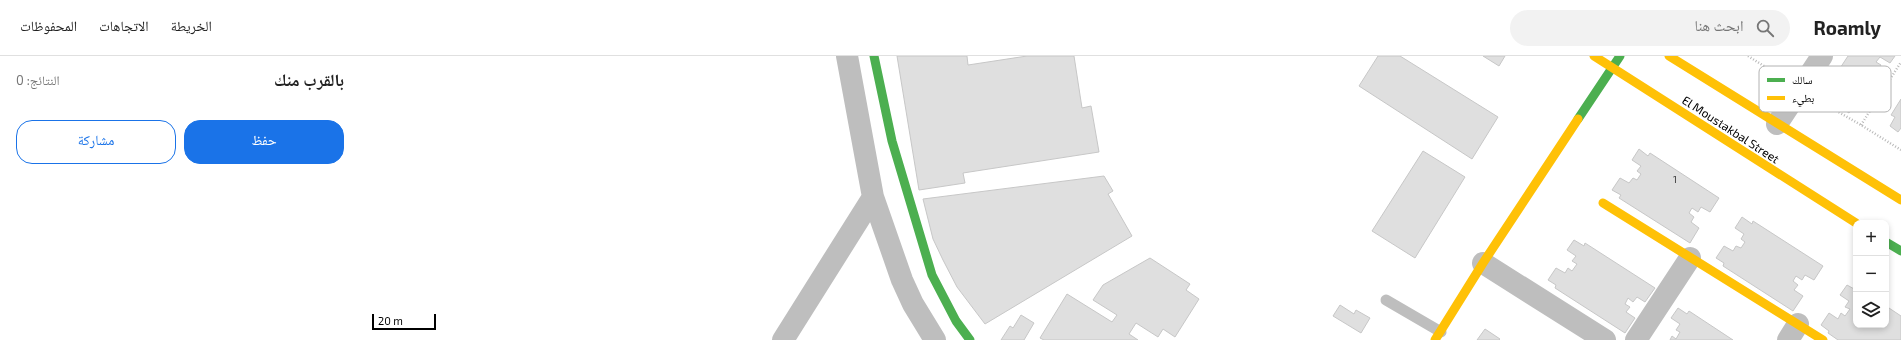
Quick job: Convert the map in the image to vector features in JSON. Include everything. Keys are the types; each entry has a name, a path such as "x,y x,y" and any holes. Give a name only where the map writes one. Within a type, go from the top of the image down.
{"street":[{"path":"847,56 873,197 902,280 913,304 935,340"},
{"path":"874,56 892,141 932,276 953,316 970,340"},
{"name":"El Moustakbal Street","path":"1594,56 1853,221"},
{"path":"1438,336 1483,263 1620,56"},
{"path":"1669,56 1901,200"},
{"path":"1816,66 1822,56"},
{"path":"1777,124 1785,112"},
{"path":"783,340 873,197"},
{"path":"1603,203 1690,258 1793,332 1823,340"},
{"path":"1889,244 1901,252"},
{"path":"1636,340 1690,258"},
{"path":"1483,263 1517,282 1605,340"}],"lane":[{"path":"1386,300 1438,336"}],"path":[{"path":"1748,56 1764,66"},
{"path":"1891,78 1901,62"},
{"path":"1840,112 1901,150"},
{"path":"1861,124 1869,112"}],"building":[{"path":"897,56 967,56 968,65 1027,56 1074,56 1082,108 1091,106 1099,152 963,173 965,183 919,190"},
{"path":"1378,56 1400,56 1498,117 1472,159 1359,86"},
{"path":"1483,56 1505,56 1499,66"},
{"path":"1848,56 1895,56 1890,63 1880,57 1876,62 1880,66 1841,66"},
{"path":"1901,99 1901,128 1898,132 1890,126 1895,117 1891,115"},
{"path":"1639,149 1648,156 1650,153 1719,198 1710,212 1701,207 1698,212 1692,208 1689,213 1694,217 1691,222 1699,228 1690,243 1619,198 1621,195 1612,190 1620,178 1629,183 1633,178 1637,180 1641,174 1637,171 1641,166 1632,160"},
{"path":"1423,151 1465,177 1415,258 1372,231"},
{"path":"1104,176 1113,191 1108,194 1132,236 985,324 957,287 943,260 933,239 923,199"},
{"path":"1742,217 1752,224 1753,221 1823,266 1814,280 1805,275 1802,280 1796,276 1793,281 1798,285 1794,290 1803,296 1793,311 1723,266 1724,263 1716,258 1724,246 1733,251 1736,246 1741,248 1745,242 1741,239 1744,234 1735,228"},
{"path":"1574,240 1584,246 1585,243 1655,288 1645,302 1637,297 1633,302 1628,298 1625,304 1630,307 1626,312 1635,318 1625,333 1555,288 1556,285 1548,280 1556,268 1565,273 1568,268 1572,271 1577,264 1572,261 1576,256 1567,250"},
{"path":"1150,258 1190,284 1186,290 1199,299 1175,337 1163,329 1158,337 1136,323 1129,334 1138,340 1044,340 1040,338 1067,294 1112,322 1117,315 1093,300 1103,285"},
{"path":"1847,285 1853,288 1853,328 1889,328 1889,308 1901,316 1901,340 1838,340 1828,333 1829,331 1821,325 1829,313 1838,319 1841,313 1845,316 1850,309 1845,307 1849,301 1840,295"},
{"path":"1340,305 1354,314 1356,310 1370,318 1361,333 1333,316"},
{"path":"1678,308 1687,314 1689,311 1733,340 1670,340 1672,336 1676,339 1680,332 1676,330 1680,324 1671,318"},
{"path":"1021,315 1034,323 1024,340 1001,340 1010,326 1013,328"},
{"path":"1485,329 1500,339 1477,340"}],"traffic: fast":[{"path":"874,56 892,141 932,275 956,321 970,340"},
{"path":"1578,119 1620,56"},
{"path":"1889,244 1901,251"}],"traffic: slow":[{"path":"1594,56 1853,221"},
{"path":"1669,56 1759,112"},
{"path":"1759,112 1901,200"},
{"path":"1435,340 1483,263 1578,119"},
{"path":"1603,203 1823,340"}]}
